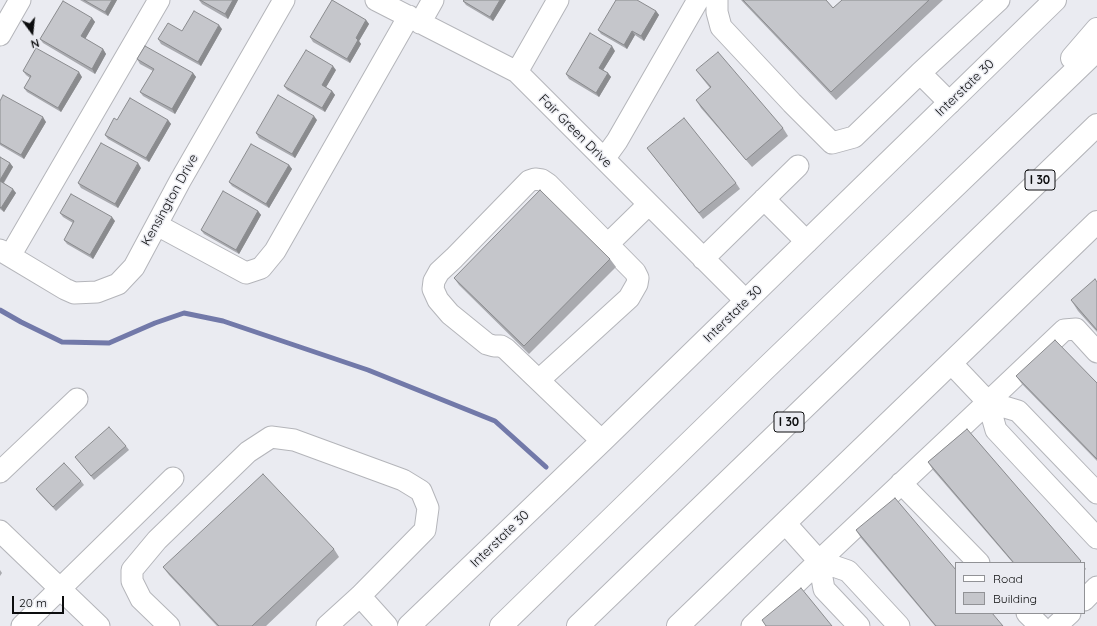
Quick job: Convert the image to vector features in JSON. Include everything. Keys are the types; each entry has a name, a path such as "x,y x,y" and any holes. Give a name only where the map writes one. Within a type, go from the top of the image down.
{"main road":[{"name":"Interstate 30","path":"409,626 602,441 1055,0"},
{"path":"987,155 1097,29"},
{"path":"501,626 1097,50"},
{"name":"I 30","path":"578,626 1097,124"},
{"path":"982,236 1097,146"},
{"path":"678,626 1097,222"}],"street":[{"path":"0,35 20,0"},
{"path":"5,253 159,0"},
{"name":"Kensington Drive","path":"5,253 74,293 97,292 118,284 134,267 180,181 284,0"},
{"name":"Fair Green Drive","path":"376,0 517,72 746,301"},
{"path":"157,225 246,273 261,268 274,251 414,20 433,0"},
{"path":"517,72 558,0"},
{"path":"604,159 617,141 698,0"},
{"path":"717,0 717,12 721,26 792,104 832,143 854,137 999,0"},
{"path":"920,73 950,103"},
{"path":"703,259 798,166"},
{"path":"539,380 629,298 638,278 635,272 548,184 542,180 535,179 529,181 439,272 434,281 433,289 438,300 450,314 487,344 501,346 506,349 602,441"},
{"path":"764,199 807,242"},
{"path":"608,244 649,204"},
{"path":"752,626 1064,330 1076,329 1097,352"},
{"path":"951,363 988,402 996,430 1097,538"},
{"path":"0,472 77,399"},
{"path":"988,402 1018,411 1097,493"},
{"path":"169,626 141,599 132,581 132,570 157,540 248,452 271,437 294,440 403,480 421,491 428,508 425,530 360,596 327,626"},
{"path":"22,626 173,478"},
{"path":"901,483 978,562"},
{"path":"785,523 819,561 848,571 899,626"},
{"path":"0,530 99,626"},
{"path":"819,561 824,589 859,626"},
{"path":"1085,599 1097,587"},
{"path":"360,596 388,626"},
{"path":"1029,614 1040,626"},
{"path":"1056,626 1069,614"}],"building":[{"path":"84,0 112,0 105,12"},
{"path":"200,0 233,0 225,14"},
{"path":"332,0 366,20 356,38 358,40 347,59 310,37"},
{"path":"500,0 490,17 463,1"},
{"path":"616,0 637,0 656,11 641,36 632,31 624,45 598,30"},
{"path":"743,0 826,0 833,8 842,0 929,0 831,92"},
{"path":"63,1 92,18 81,36 103,49 92,69 40,39"},
{"path":"194,11 219,25 198,62 158,39 168,23 182,31"},
{"path":"590,33 612,46 599,68 608,73 596,93 566,74"},
{"path":"145,46 193,73 172,109 140,92 154,69 137,59"},
{"path":"36,48 79,72 58,108 24,88 31,76 23,71"},
{"path":"306,50 333,66 322,85 332,91 322,108 284,86"},
{"path":"718,52 783,128 746,160 696,100 711,87 696,70"},
{"path":"3,95 43,117 21,155 0,143 0,101"},
{"path":"278,95 314,116 292,154 256,133"},
{"path":"130,98 168,120 146,158 105,135 114,118 117,120"},
{"path":"684,118 736,183 699,213 647,148"},
{"path":"101,143 138,163 115,204 78,183"},
{"path":"251,144 289,165 266,204 229,182"},
{"path":"0,157 10,163 0,180"},
{"path":"0,181 13,189 1,208 0,207"},
{"path":"540,190 610,259 524,346 454,278"},
{"path":"223,191 258,211 236,250 201,230"},
{"path":"71,194 112,217 90,255 64,240 74,221 60,213"},
{"path":"1095,279 1097,282 1097,330 1071,300"},
{"path":"1055,340 1097,383 1097,459 1016,376"},
{"path":"109,427 126,446 91,476 75,457"},
{"path":"967,429 1081,561 1013,562 928,462"},
{"path":"64,463 81,481 53,507 36,489"},
{"path":"263,474 334,549 252,626 219,626 163,567"},
{"path":"895,498 955,569 955,614 993,614 1003,626 936,626 856,530"},
{"path":"801,588 832,626 766,626 762,620"}],"waterway":[{"path":"0,310 62,342 109,343 155,323 184,313 223,321 368,370 495,421 546,467"}]}
